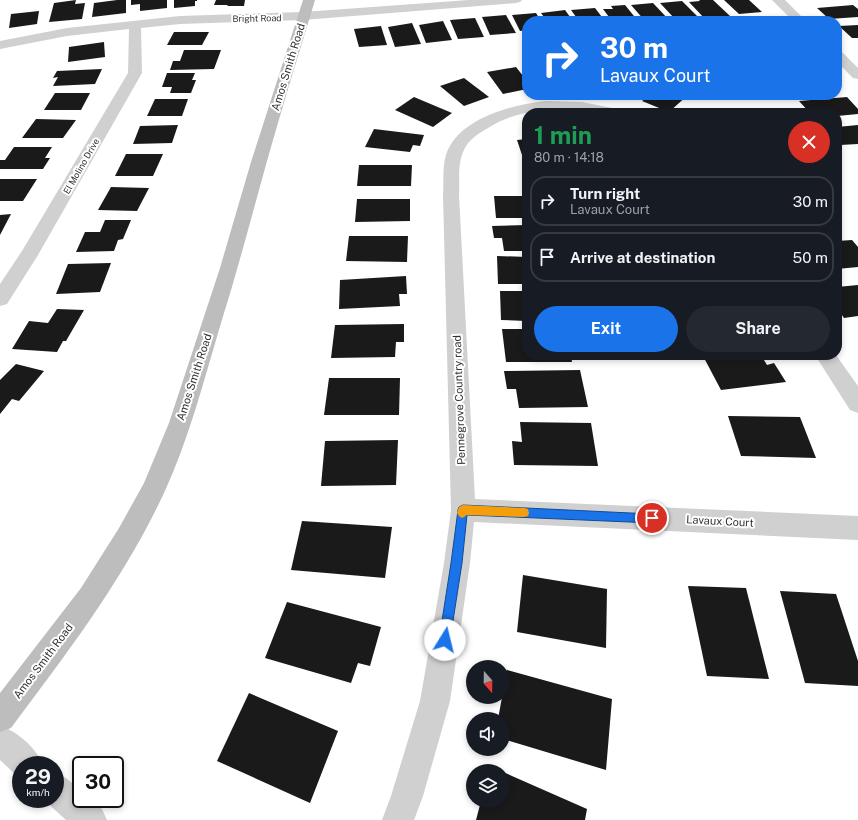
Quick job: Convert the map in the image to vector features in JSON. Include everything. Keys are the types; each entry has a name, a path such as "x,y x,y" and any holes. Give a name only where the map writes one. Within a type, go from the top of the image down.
{"street":[{"name":"Bright Road","path":"0,45 68,32 306,8 516,0"},
{"path":"778,0 795,16"},
{"name":"Amos Smith Road","path":"0,717 48,655 90,596 128,537 154,488 180,423 229,268 259,162 306,8"},
{"name":"El Molino Drive","path":"0,299 29,255 135,73 135,25"},
{"path":"842,60 858,74"},
{"name":"Pennegrove Country road","path":"524,108 564,104 595,108"},
{"name":"Pennegrove Country road","path":"398,820 407,796 435,701 457,563 463,510 451,195 454,154 460,142 471,132 495,117 522,109"},
{"path":"828,360 858,404"},
{"name":"Lavaux Court","path":"463,510 858,528"},
{"path":"0,740 18,756"},
{"path":"64,796 91,820"}],"building":[{"path":"76,0 75,4 85,3 82,19 49,22 54,3"},
{"path":"126,0 126,13 92,17 94,3"},
{"path":"131,0 167,0 167,8 140,11 140,4 131,5"},
{"path":"174,0 197,1 195,1 195,6 174,8"},
{"path":"216,0 245,0 244,6 227,6 228,5 214,5"},
{"path":"699,0 713,0 730,16 702,16 689,2 700,1"},
{"path":"724,0 749,0 762,12 739,14"},
{"path":"682,1 697,16 672,16 660,3"},
{"path":"653,3 665,16 641,16 631,5"},
{"path":"625,5 634,16 608,16 603,9 613,9 611,6"},
{"path":"853,5 858,9 858,17 842,18 842,16 826,16 817,8"},
{"path":"595,8 601,16 575,16 571,10"},
{"path":"565,10 569,16 543,16 541,13"},
{"path":"39,11 37,24 9,28 11,14"},
{"path":"536,13 538,16 522,16 522,31 520,31 512,15"},
{"path":"506,15 516,33 490,35 482,17"},
{"path":"475,18 484,37 458,39 450,20"},
{"path":"443,21 452,40 426,43 419,25"},
{"path":"412,23 421,44 395,47 388,27"},
{"path":"858,25 858,38 852,38 842,29 842,26"},
{"path":"381,26 387,45 359,47 354,29"},
{"path":"174,32 209,32 202,45 167,45"},
{"path":"104,42 105,57 68,62 69,47"},
{"path":"184,50 221,50 214,69 170,70 173,61 180,61"},
{"path":"516,67 522,75 522,90 503,94 487,72"},
{"path":"102,69 95,84 53,86 58,77 53,78 57,71"},
{"path":"167,73 195,73 192,80 196,80 191,93 170,93 172,87 162,87"},
{"path":"464,78 489,97 464,106 440,86"},
{"path":"55,93 90,93 81,110 44,110"},
{"path":"414,97 452,113 433,127 395,110"},
{"path":"842,97 847,97 858,109 858,114 842,116 842,108 805,108 799,101 842,100"},
{"path":"155,99 188,99 182,116 147,116"},
{"path":"682,100 673,108 659,108 642,101"},
{"path":"36,119 76,120 63,138 22,138"},
{"path":"178,125 172,143 133,144 140,126"},
{"path":"858,125 858,144 842,145 842,127"},
{"path":"374,129 424,135 420,146 413,145 410,152 365,147"},
{"path":"517,140 522,140 522,155"},
{"path":"14,147 52,147 45,158 50,158 43,169 0,169 0,160 5,160"},
{"path":"126,154 163,154 153,176 115,176"},
{"path":"359,165 412,165 411,186 357,186"},
{"path":"0,179 37,179 23,201 0,201"},
{"path":"111,187 149,188 137,211 98,210"},
{"path":"494,196 522,196 522,218 496,218"},
{"path":"357,199 410,199 410,221 355,222"},
{"path":"11,214 0,235 0,215"},
{"path":"105,220 131,220 123,239 118,240 114,251 76,252 85,232 100,232"},
{"path":"522,225 522,251 504,251 502,238 494,238 492,226"},
{"path":"349,236 408,236 407,262 346,261"},
{"path":"852,240 858,247 858,267 842,269 842,241"},
{"path":"497,256 522,257 522,284 498,284"},
{"path":"111,263 100,292 56,294 68,264"},
{"path":"406,276 407,294 399,294 400,306 339,309 340,280"},
{"path":"858,285 858,316 844,318 842,315 842,287"},
{"path":"500,291 522,291 522,321 501,320"},
{"path":"57,309 84,310 66,341 63,341 57,352 12,349 29,321 48,323"},
{"path":"404,324 404,342 396,342 395,357 331,358 335,325"},
{"path":"502,329 522,329 522,360 572,360 572,362 506,362"},
{"path":"705,360 764,360 767,365 774,363 786,382 721,390"},
{"path":"16,364 44,371 19,401 12,399 0,414 0,380"},
{"path":"580,370 588,407 519,408 516,389 507,389 504,371"},
{"path":"329,378 400,378 399,415 324,415"},
{"path":"728,416 800,417 816,458 741,456"},
{"path":"520,422 591,423 598,466 514,465 512,441 522,442"},
{"path":"398,440 396,485 321,486 325,441"},
{"path":"302,521 392,527 385,578 291,570"},
{"path":"523,575 607,589 606,648 517,632"},
{"path":"688,586 746,588 769,679 707,676"},
{"path":"780,591 836,594 858,661 858,686 805,683"},
{"path":"287,602 381,627 370,666 358,663 351,683 265,658"},
{"path":"510,671 612,699 606,770 510,741 510,712 499,712 501,704 510,704"},
{"path":"249,693 338,731 310,803 217,761"},
{"path":"510,775 587,809 585,820 476,820 479,808 510,808"}],"slow traffic":[{"path":"462,513 463,510 524,513"}],"route":[{"path":"445,640 457,563 463,510 652,518"}]}
